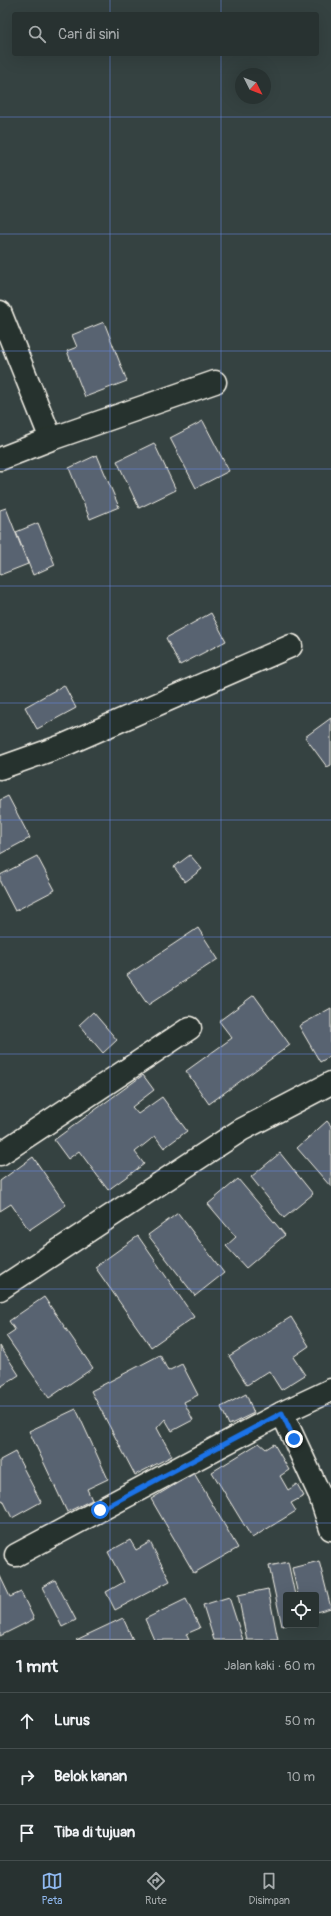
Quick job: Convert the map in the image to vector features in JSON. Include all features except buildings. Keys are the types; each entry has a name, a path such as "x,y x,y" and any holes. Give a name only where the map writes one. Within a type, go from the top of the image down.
{"street":[{"path":"0,312 51,439"},
{"path":"0,460 51,439 215,382"},
{"path":"0,768 62,746 291,646"},
{"path":"0,1154 190,1028"},
{"path":"0,1289 241,1130 331,1083"},
{"path":"16,1555 282,1413 331,1390"},
{"path":"282,1413 319,1493 331,1529"}],"route":[{"path":"100,1510 282,1413 294,1439"}]}
